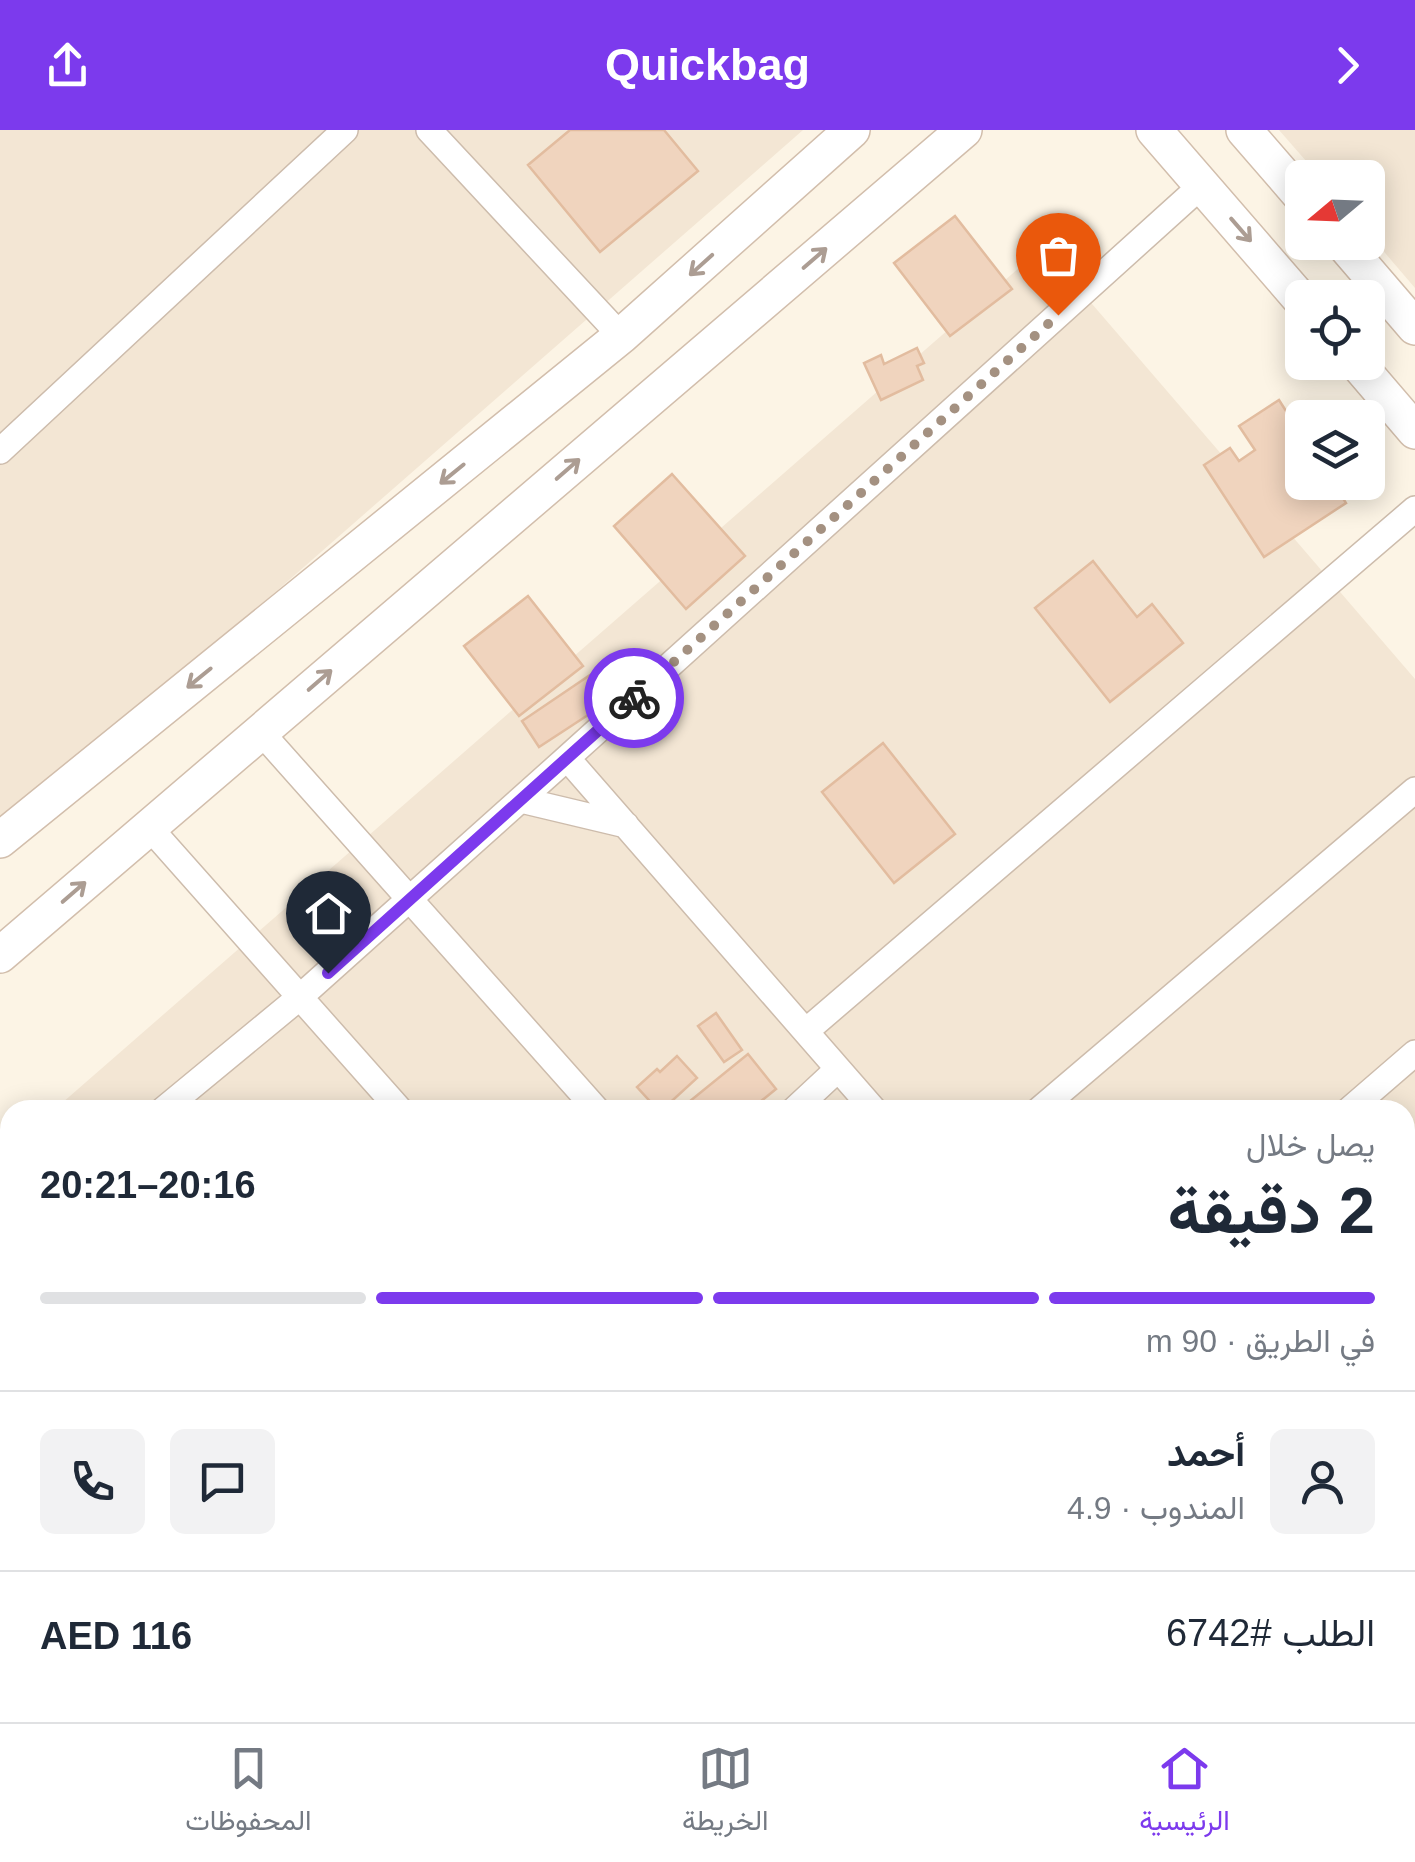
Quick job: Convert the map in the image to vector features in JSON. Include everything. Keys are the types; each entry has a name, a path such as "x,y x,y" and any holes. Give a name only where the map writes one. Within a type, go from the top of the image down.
{"street":[{"path":"0,451 345,130"},
{"path":"429,130 621,336"},
{"path":"0,840 621,336 852,130"},
{"path":"0,956 964,130"},
{"path":"1154,130 1285,281"},
{"path":"1259,135 1285,172"},
{"path":"175,1100 412,899 1202,185"},
{"path":"1357,260 1415,327"},
{"path":"1371,380 1415,431"},
{"path":"806,1031 1415,509"},
{"path":"260,731 589,1100"},
{"path":"568,758 865,1100"},
{"path":"1051,1100 1415,790"},
{"path":"521,800 626,825"},
{"path":"149,827 391,1100"},
{"path":"1360,1100 1415,1052"},
{"path":"805,1100 838,1069"}],"shaded area":[{"path":"0,130 803,130 0,833"},
{"path":"1279,130 1415,130 1415,288 1385,253 1385,160 1305,160"},
{"path":"1043,247 1415,679 1415,1100 65,1100"}],"building":[{"path":"570,130 664,130 698,171 600,252 528,165"},
{"path":"955,216 1012,289 950,336 894,263"},
{"path":"917,348 924,363 917,366 923,380 881,400 864,363 881,355 884,364"},
{"path":"1279,400 1285,409 1285,500 1346,503 1264,557 1204,465 1230,448 1239,461 1255,450 1239,426"},
{"path":"672,474 745,556 686,609 614,526"},
{"path":"1093,561 1137,617 1152,604 1183,643 1110,702 1035,608"},
{"path":"528,596 583,666 519,716 464,646"},
{"path":"593,673 611,700 539,747 522,721"},
{"path":"883,743 955,834 894,883 822,792"},
{"path":"716,1013 742,1050 724,1062 698,1026"},
{"path":"748,1054 776,1089 762,1100 691,1100"},
{"path":"677,1056 697,1078 673,1100 649,1100 637,1087 657,1069 660,1072"}],"way so far":[{"path":"634,698 1058,315"}],"route":[{"path":"328,973 634,698"}]}
